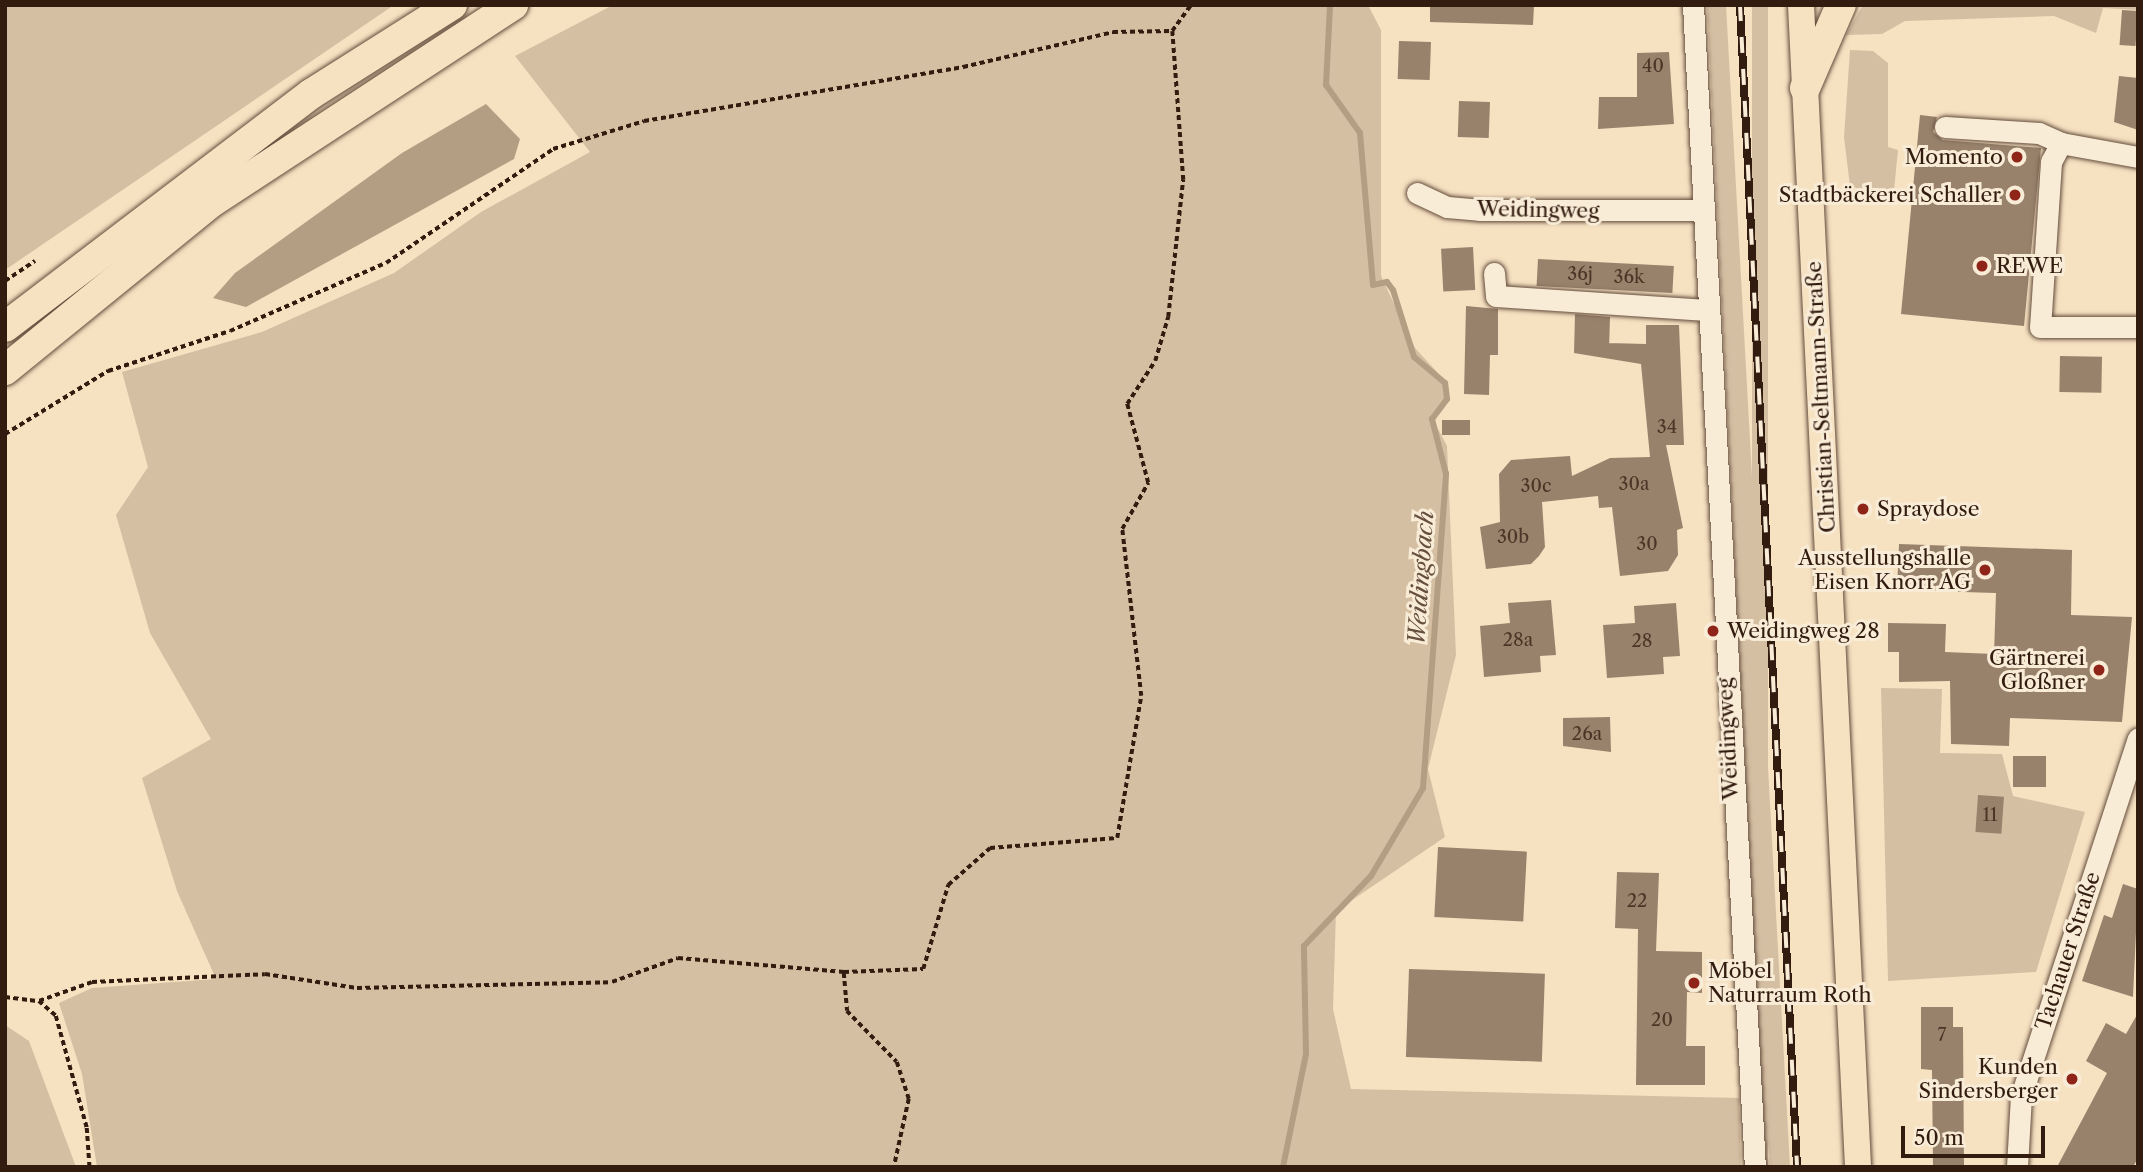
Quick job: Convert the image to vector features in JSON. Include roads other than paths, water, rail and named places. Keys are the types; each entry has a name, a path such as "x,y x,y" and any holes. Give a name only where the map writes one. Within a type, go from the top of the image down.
{"highway":[{"path":"5,327 300,102 452,5"},
{"path":"5,370 212,202 513,5"},
{"path":"1805,88 1842,5"}],"main road":[{"name":"Christian-Seltmann-Straße","path":"1801,5 1858,1167"}],"street":[{"name":"Weidingweg","path":"1693,5 1707,310 1755,1167"},
{"path":"1945,127 2039,134 2062,143 2138,157"},
{"path":"2062,143 2051,162 2040,327 2138,327"},
{"name":"Weidingweg","path":"1416,193 1447,207 1479,210 1704,210"},
{"path":"1494,273 1496,296 1707,310"},
{"name":"Tachauer Straße","path":"2017,1167 2021,1097 2138,739"}],"waterway":[{"name":"Weidingbach","path":"1283,1167 1306,1054 1304,946 1371,876 1423,788 1446,474 1432,419 1447,399 1445,383 1414,357 1393,290 1387,282 1373,285 1360,133 1326,85 1330,5"}],"railway":[{"path":"1740,5 1797,1167"}],"place":[{"name":"Momento","path":"2017,157"},
{"name":"Stadtbäckerei Schaller","path":"2015,195"},
{"name":"REWE","path":"1982,266"},
{"name":"Spraydose","path":"1863,509"},
{"name":"Ausstellungshalle Eisen Knorr AG","path":"1985,570"},
{"name":"Weidingweg 28","path":"1713,631"},
{"name":"Gärtnerei Gloßner","path":"2099,670"},
{"name":"Möbel Naturraum Roth","path":"1694,983"},
{"name":"Kunden Sindersberger","path":"2072,1079"}]}
